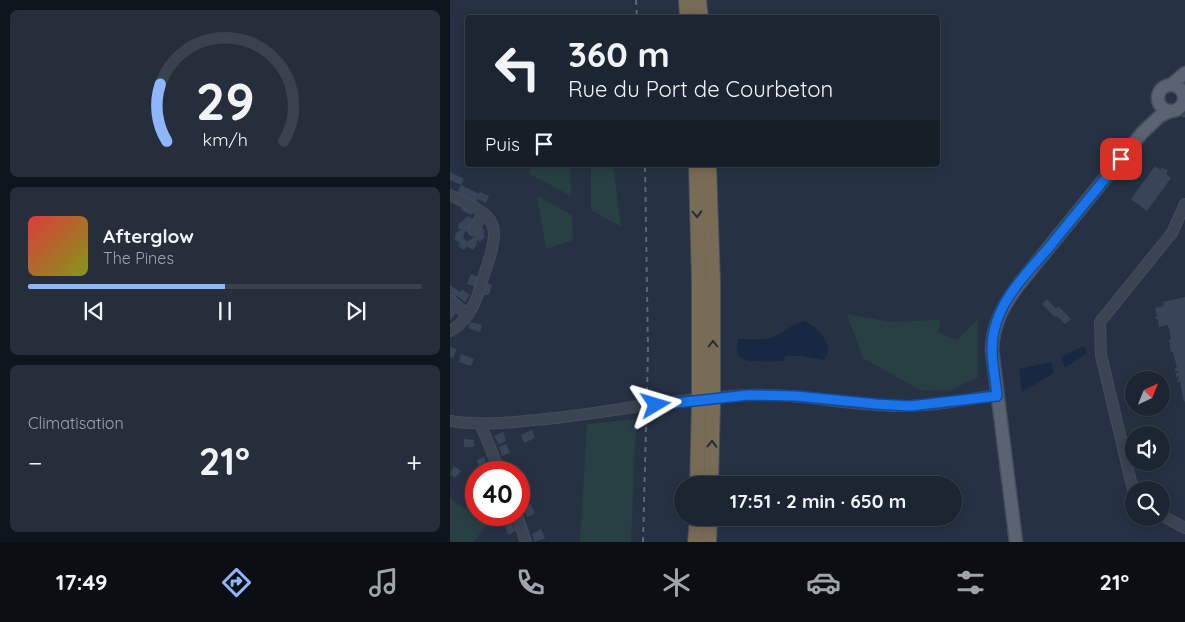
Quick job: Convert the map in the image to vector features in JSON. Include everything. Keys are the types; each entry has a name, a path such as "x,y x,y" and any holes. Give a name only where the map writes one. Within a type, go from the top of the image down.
{"highway":[{"path":"686,0 687,15"},
{"path":"699,0 701,15"},
{"path":"696,167 699,282 710,476"},
{"path":"699,476 713,283 709,167"},
{"path":"695,542 696,526"},
{"path":"709,542 710,526"}],"main road":[{"path":"1178,110 1163,109 1158,99 1163,88 1185,73"},
{"path":"1016,542 992,350 995,325 1006,302 1142,133 1160,116 1178,110 1183,103 1184,92 1178,87 1170,85"},
{"path":"1142,133 1159,103"}],"street":[{"path":"450,195 483,214 490,220 494,230 494,241 475,303 460,324 450,331"},
{"path":"1131,481 1101,355 1100,322 1172,233 1185,204"},
{"path":"473,230 483,214"},
{"path":"451,301 468,315"},
{"path":"450,420 480,423 529,421 671,402 749,395 796,396 894,406 946,403 997,396"},
{"path":"480,423 496,461"},
{"path":"1170,520 1185,528"},
{"path":"521,526 526,542"}],"green space":[{"path":"529,167 570,167 571,196 530,174"},
{"path":"591,167 613,167 621,227 591,210"},
{"path":"537,196 572,215 573,240 546,249"},
{"path":"847,314 890,322 940,320 938,333 958,340 978,319 978,377 949,391 920,390 863,358"},
{"path":"636,419 631,542 580,542 587,424"},
{"path":"450,498 465,509 465,526 486,526 473,542 450,542"}],"water":[{"path":"804,321 814,327 827,343 827,355 824,360 801,356 786,356 783,361 766,362 742,359 739,356 737,350 738,339 771,338"},
{"path":"1084,346 1087,353 1065,368 1061,357"},
{"path":"1051,362 1054,373 1022,392 1019,369"}],"building":[{"path":"1155,166 1160,170 1162,167 1168,171 1166,174 1171,178 1147,211 1131,199"},
{"path":"450,172 464,179 461,185 450,180"},
{"path":"461,185 479,194 480,192 489,196 486,203 477,199 475,202 457,193"},
{"path":"464,205 474,210 471,215 461,210"},
{"path":"468,216 475,220 463,235 463,238 468,242 471,240 478,232 479,226 485,230 483,234 485,236 480,242 478,240 473,250 467,246 464,250 458,246 460,243 454,239 455,234 461,230 458,228 459,224"},
{"path":"471,274 478,277 476,282 492,285 489,295 481,295 482,289 467,284"},
{"path":"450,285 460,292 462,289 470,295 465,302 457,296 450,303"},
{"path":"1185,297 1184,402 1180,381 1177,382 1179,376 1176,377 1178,371 1175,371 1175,368 1177,368 1173,352 1170,349 1173,349 1170,348 1170,344 1172,344 1169,343 1171,339 1168,325 1159,327 1158,319 1155,317 1157,316 1155,308 1164,306 1163,302"},
{"path":"1047,299 1056,309 1058,306 1071,319 1065,324 1057,316 1055,317 1042,304"},
{"path":"450,308 456,313 451,320 450,318"},
{"path":"470,322 482,325 480,332 468,328"},
{"path":"450,347 457,349 453,358 450,357"},
{"path":"461,354 474,359 471,366 459,362"},
{"path":"532,430 535,438 524,443 521,435"},
{"path":"503,432 506,441 499,444 494,436"},
{"path":"464,439 474,440 474,447 464,447"},
{"path":"506,444 510,453 502,456 499,447"},
{"path":"484,457 485,461 477,461"},
{"path":"454,466 461,471 455,478 450,474"},
{"path":"530,504 535,514 530,516"},
{"path":"505,526 514,526 516,531 508,535"},
{"path":"541,529 545,538 535,542 532,534"}],"railway":[{"path":"636,0 637,15"},
{"path":"643,542 648,352 645,167"}],"route":[{"path":"656,405 749,395 796,396 910,406 997,396 992,338 995,325 1006,302 1020,282 1121,159"}]}
